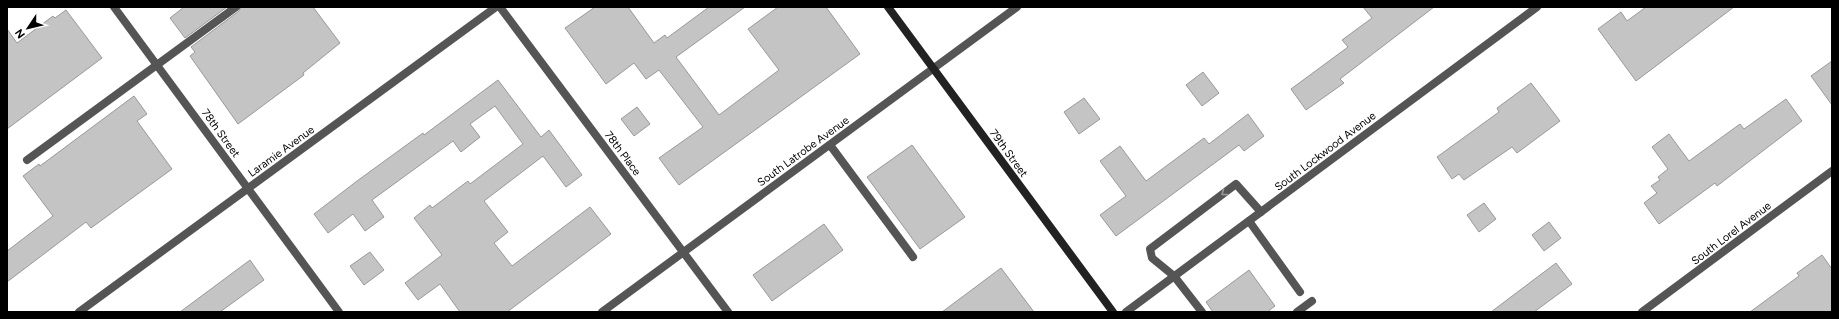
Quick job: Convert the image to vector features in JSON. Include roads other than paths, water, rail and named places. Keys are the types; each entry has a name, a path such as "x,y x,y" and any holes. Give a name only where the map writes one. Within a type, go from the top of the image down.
{"main road":[{"name":"79th Street","path":"888,7 1113,312"}],"street":[{"name":"78th Street","path":"114,7 339,312"},
{"path":"27,160 236,7"},
{"name":"Laramie Avenue","path":"79,312 496,7"},
{"name":"78th Place","path":"500,7 728,312"},
{"name":"South Latrobe Avenue","path":"602,312 933,69 1007,10 1017,7"},
{"name":"South Lockwood Avenue","path":"1126,312 1537,7"},
{"path":"830,145 913,257"},
{"name":"South Lorel Avenue","path":"1642,312 1832,171"},
{"path":"1202,312 1174,276 1152,258 1150,249 1236,184 1261,212"},
{"path":"1249,221 1300,292"},
{"path":"1297,312 1312,301"}]}
